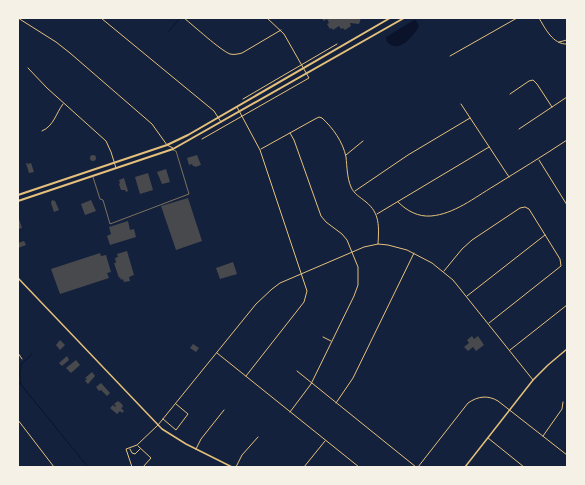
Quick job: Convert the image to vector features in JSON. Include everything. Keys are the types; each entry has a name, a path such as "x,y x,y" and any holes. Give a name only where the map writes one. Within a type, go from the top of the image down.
{"main road":[{"path":"18,195 167,145 188,135 390,18"},
{"path":"18,201 173,149 404,18"},
{"path":"18,278 158,425 176,439 232,467"},
{"path":"465,467 533,380 567,349"}],"street":[{"path":"18,18 56,42 70,53 152,124 167,145 173,149"},
{"path":"101,18 214,111 221,122"},
{"path":"184,18 222,49 229,53 235,54 242,53 281,30"},
{"path":"202,139 309,78 281,30 267,18"},
{"path":"450,56 517,18"},
{"path":"539,18 549,34 558,42 567,44"},
{"path":"558,42 567,40"},
{"path":"243,99 337,44"},
{"path":"28,68 43,84 106,141 116,168"},
{"path":"510,94 529,81 534,80 552,107"},
{"path":"518,129 567,97"},
{"path":"42,131 52,124 56,113 64,103"},
{"path":"461,104 509,177"},
{"path":"237,106 260,150 307,291 306,299 246,376"},
{"path":"260,150 320,117 326,121 340,140 345,155 349,180 354,192 371,206 377,215 379,227 378,244"},
{"path":"354,192 408,155 470,118"},
{"path":"290,133 294,140 321,216 326,222 342,234 352,251 358,267 358,285 332,341 311,384 290,412"},
{"path":"398,202 408,211 417,215 437,215 455,209 567,140"},
{"path":"345,155 363,141"},
{"path":"377,215 489,147"},
{"path":"538,159 567,204"},
{"path":"444,271 472,240 523,207 529,209 560,259 561,266 488,324"},
{"path":"467,296 545,235"},
{"path":"132,467 126,449 137,445 158,425 257,303 280,283 364,247 378,244 397,246 414,253 444,271 467,296 533,380"},
{"path":"336,403 353,378 414,253"},
{"path":"510,350 567,305"},
{"path":"323,337 332,341"},
{"path":"18,353 22,359"},
{"path":"216,353 360,467"},
{"path":"296,371 417,467 472,400 489,397 498,401 567,455"},
{"path":"542,436 562,409 563,402"},
{"path":"163,419 176,430 188,414 175,403"},
{"path":"196,450 201,439 224,410"},
{"path":"18,420 54,467"},
{"path":"236,467 242,455 258,437"},
{"path":"488,438 524,467"},
{"path":"304,467 325,440"},
{"path":"137,445 151,458 143,467"},
{"path":"130,448 132,453 135,454 141,448"}],"lane":[{"path":"92,176 100,199 103,200 110,224 190,194 182,174 183,171 176,151 173,149"}],"water":[{"path":"416,20 419,26 408,41 399,46 391,45 388,42 386,37"}],"building":[{"path":"321,18 361,18 359,24 350,23 351,26 345,30 343,28 341,29 339,26 333,30 332,28 330,29 327,24 329,23 327,19 324,21"},
{"path":"93,155 96,158 93,161 90,158"},
{"path":"197,155 201,165 195,167 192,164 189,165 187,158"},
{"path":"26,163 31,163 34,172 29,173"},
{"path":"166,169 170,182 162,184 157,172"},
{"path":"148,173 153,190 140,194 135,177"},
{"path":"124,178 128,191 126,192 125,190 121,190 119,184 119,180"},
{"path":"188,198 202,241 176,250 161,206"},
{"path":"52,200 55,201 59,210 54,212 51,203"},
{"path":"91,200 96,211 85,215 81,204"},
{"path":"18,216 22,228 18,229"},
{"path":"128,221 130,230 134,229 136,237 110,245 107,236 111,234 109,227"},
{"path":"24,241 26,245 18,248 18,243"},
{"path":"127,251 134,275 129,277 130,281 124,282 123,279 121,280 120,277 119,278 114,263 116,263 115,258 118,257 117,254"},
{"path":"100,253 101,256 106,255 111,272 107,273 109,278 60,294 51,269"},
{"path":"233,262 237,274 220,279 216,268"},
{"path":"472,336 474,339 478,336 484,345 476,351 473,347 468,351 464,347 469,343 467,340"},
{"path":"60,340 65,345 60,350 56,345"},
{"path":"193,344 199,348 196,352 190,348"},
{"path":"67,356 69,360 62,366 59,363"},
{"path":"76,360 80,365 71,373 66,368"},
{"path":"92,372 95,376 88,384 85,381 87,379 85,378"},
{"path":"101,383 110,393 107,396 96,387"},
{"path":"118,401 122,404 123,407 121,408 124,411 122,413 120,411 117,414 110,408 113,405 115,407 116,406 114,404"}],"waterway":[{"path":"169,31 180,18"},
{"path":"21,384 21,364 32,354"},
{"path":"18,381 88,467"}]}
